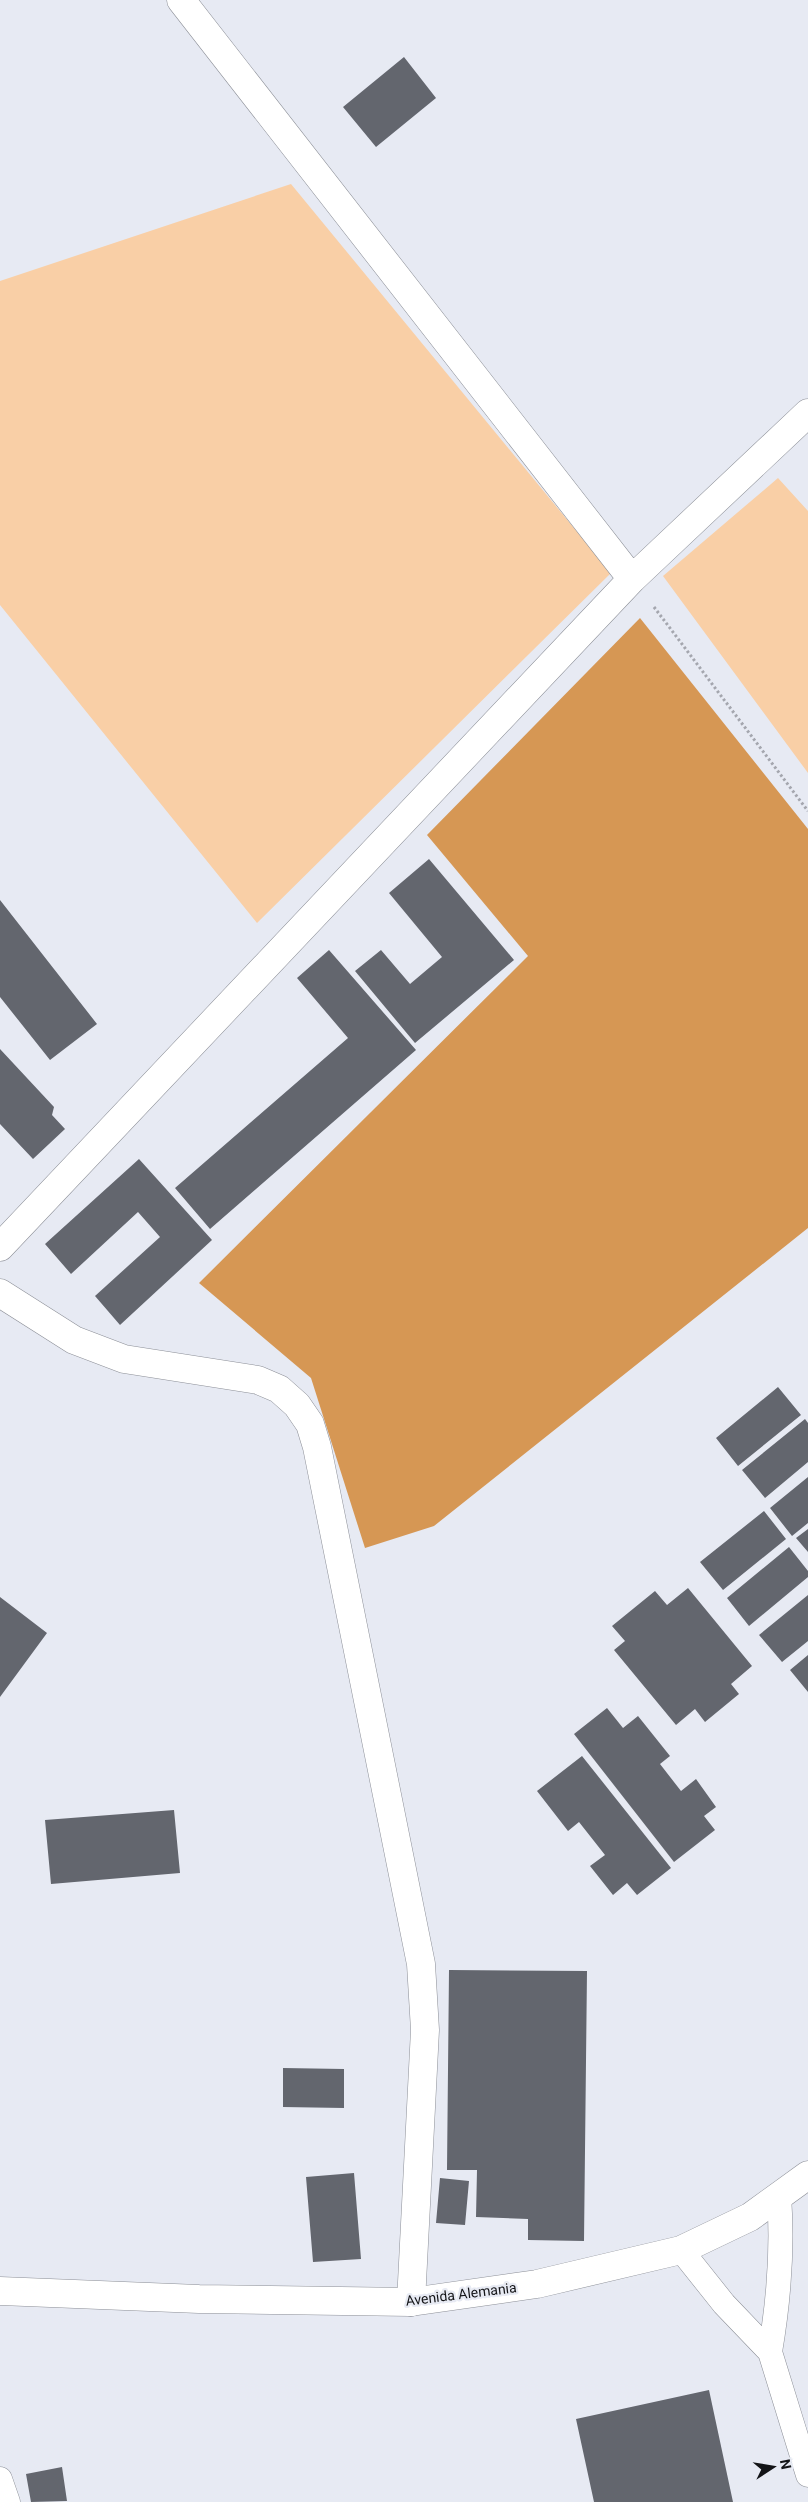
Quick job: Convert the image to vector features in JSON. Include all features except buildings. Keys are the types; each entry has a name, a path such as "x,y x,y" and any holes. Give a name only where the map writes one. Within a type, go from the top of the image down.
{"street":[{"path":"182,0 632,579"},
{"path":"0,1248 632,579 808,413"},
{"path":"0,1293 74,1340 124,1360 258,1380 279,1389 297,1405 310,1424 317,1447 421,1964 425,2030 411,2302"},
{"name":"Avenida Alemania","path":"0,2291 199,2299 411,2302 537,2284 681,2250 750,2217 808,2175"}],"lane":[{"path":"778,2196 782,2235 781,2272 770,2352 807,2467"},
{"path":"681,2250 724,2304 770,2352"},
{"path":"0,2479 8,2502"}],"path":[{"path":"632,579 808,811"}],"shaded area":[{"path":"291,184 611,573 257,923 0,605 0,281"},
{"path":"778,478 808,511 808,773 663,576"},
{"path":"640,618 808,829 808,1228 434,1526 365,1548 311,1378 199,1283 528,956 427,835"}]}
